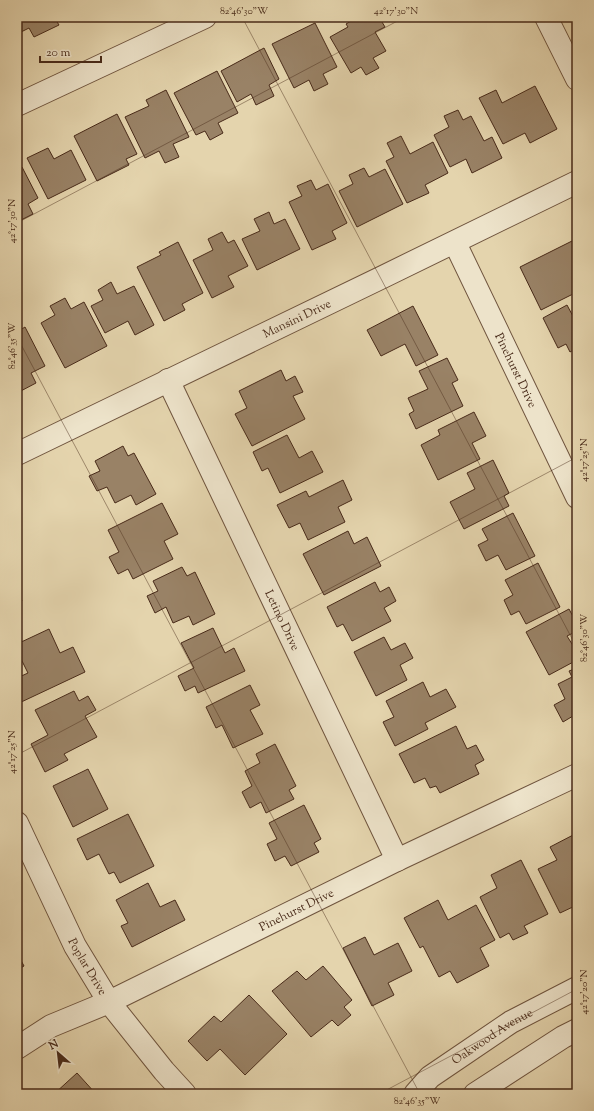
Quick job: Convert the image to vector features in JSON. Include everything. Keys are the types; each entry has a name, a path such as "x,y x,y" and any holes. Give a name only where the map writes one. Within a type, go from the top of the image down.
{"street":[{"path":"17,105 206,17"},
{"path":"546,17 577,79"},
{"name":"Mansini Drive","path":"17,454 455,243 577,182"},
{"name":"Pinehurst Drive","path":"455,243 577,497"},
{"name":"Letino Drive","path":"168,380 397,860"},
{"name":"Pinehurst Drive","path":"17,1048 51,1026 108,1002 397,860 577,775"},
{"name":"Poplar Drive","path":"17,823 75,946 108,1002 164,1071 185,1094"},
{"name":"Oakwood Avenue","path":"415,1094 430,1077 511,1022 577,988"},
{"path":"476,1094 563,1037 577,1030"}],"building":[{"path":"17,17 54,17 59,25 34,37 29,28 17,34"},
{"path":"358,17 379,17 385,27 375,32 386,51 373,58 379,68 366,75 361,67 351,73 330,37 348,27 346,24"},
{"path":"315,23 337,67 323,74 328,84 314,91 309,80 294,88 272,44"},
{"path":"264,48 279,79 269,85 274,96 256,105 251,94 237,102 221,71"},
{"path":"217,71 238,113 218,123 223,133 210,140 205,131 196,135 174,93"},
{"path":"535,86 557,129 530,143 525,133 503,144 479,98 496,90 502,103"},
{"path":"166,90 189,137 173,144 179,157 165,163 159,151 145,158 125,117 149,106 146,100"},
{"path":"458,110 463,120 471,116 484,141 492,137 502,158 472,173 466,159 450,167 434,135 449,127 444,116"},
{"path":"117,114 137,154 126,159 129,165 97,181 74,136"},
{"path":"401,136 410,154 433,142 448,173 425,185 429,193 407,203 386,161 394,157 387,143"},
{"path":"48,148 54,159 71,150 86,180 48,199 27,158"},
{"path":"22,167 38,198 28,204 33,214 19,221 17,217 17,170"},
{"path":"364,168 369,177 385,169 403,204 357,227 339,191 353,184 349,175"},
{"path":"311,180 316,190 328,184 347,223 332,231 336,239 312,250 289,202 302,196 297,186"},
{"path":"269,212 274,224 285,219 300,249 257,270 242,239 260,231 254,219"},
{"path":"222,232 228,243 234,240 248,266 228,276 234,287 212,298 193,260 213,250 208,239"},
{"path":"572,241 577,251 577,265 573,267 577,276 577,292 541,310 520,267"},
{"path":"178,242 203,293 182,304 185,310 164,321 137,267 161,255 159,252"},
{"path":"111,282 117,294 134,286 154,325 135,335 128,321 105,333 91,306 103,300 98,290"},
{"path":"65,298 71,309 84,302 107,346 65,368 41,323 55,315 50,306"},
{"path":"567,305 577,322 577,348 570,352 566,344 558,348 543,318"},
{"path":"413,306 438,355 416,366 405,344 381,356 367,330"},
{"path":"25,327 45,366 31,373 36,383 17,393 17,332"},
{"path":"447,358 458,380 452,383 463,406 416,429 409,414 414,411 408,398 428,389 419,371"},
{"path":"281,370 286,381 295,376 303,392 293,396 305,419 252,446 235,414 247,408 239,391"},
{"path":"474,412 486,436 472,443 480,459 438,480 421,445 440,435 438,430"},
{"path":"287,435 299,458 312,451 323,472 280,493 268,468 262,471 253,452"},
{"path":"123,446 128,456 134,453 156,494 136,505 131,495 115,503 107,487 97,491 89,476 100,471 95,461"},
{"path":"493,460 509,493 504,496 509,506 464,529 450,502 475,489 467,473"},
{"path":"343,480 352,500 338,507 345,522 308,540 300,523 289,528 277,505 306,491 309,497"},
{"path":"162,503 178,534 164,541 173,559 133,579 128,569 118,574 109,557 119,552 108,530"},
{"path":"513,513 535,556 506,570 498,555 486,561 478,545 488,540 482,529"},
{"path":"348,531 354,544 367,537 381,566 324,595 303,554"},
{"path":"538,563 560,607 526,624 519,611 511,615 504,600 513,595 505,580"},
{"path":"182,567 187,576 195,572 215,614 193,625 189,616 173,623 166,607 155,613 147,596 158,591 153,581"},
{"path":"375,582 380,592 389,587 396,601 384,608 391,621 352,641 343,624 337,627 327,607"},
{"path":"17,591 22,601 17,603"},
{"path":"569,609 577,624 577,631 567,636 577,652 577,660 549,675 526,632"},
{"path":"213,628 225,653 234,648 245,671 198,693 195,686 185,691 178,676 194,668 181,643"},
{"path":"49,629 60,653 73,647 85,672 17,704 17,678 28,673 17,651 17,644"},
{"path":"384,637 391,650 405,643 413,658 400,665 407,680 376,696 354,652"},
{"path":"577,668 577,723 573,716 563,722 554,705 565,699 558,684 572,677 569,671"},
{"path":"423,682 430,697 446,689 456,707 425,723 428,729 395,746 383,722 394,717 386,701"},
{"path":"250,685 260,705 250,710 263,734 233,748 222,725 216,728 206,707"},
{"path":"74,691 79,701 88,696 96,710 85,716 97,737 64,754 68,760 45,772 31,744 48,735 35,710"},
{"path":"456,726 467,749 476,745 484,760 475,765 479,774 440,793 436,786 430,788 425,778 414,783 399,754"},
{"path":"275,744 296,786 289,790 294,799 266,813 261,802 250,808 242,792 252,786 245,771 260,763 256,754"},
{"path":"88,769 108,809 73,827 53,786"},
{"path":"304,805 321,839 314,843 319,852 291,866 285,856 275,861 267,844 277,839 269,823"},
{"path":"128,814 154,866 120,883 114,872 109,874 99,854 87,860 77,839"},
{"path":"577,833 577,905 560,913 538,869 557,860 550,847"},
{"path":"521,860 548,914 524,926 528,933 513,940 509,933 500,938 480,897 497,888 491,875"},
{"path":"148,883 160,907 175,900 185,920 132,947 121,926 128,923 116,900"},
{"path":"438,900 448,920 476,905 495,940 480,948 489,966 457,983 450,971 439,977 423,946 420,948 404,918"},
{"path":"365,937 374,955 398,943 412,971 388,983 394,995 372,1006 343,948"},
{"path":"17,953 24,966 17,970"},
{"path":"323,966 352,1000 344,1007 351,1015 338,1026 332,1020 311,1037 272,991 297,971 306,980"},
{"path":"249,995 287,1034 245,1075 220,1049 207,1061 188,1041 214,1016 221,1022"},
{"path":"77,1073 96,1094 54,1094"}]}
